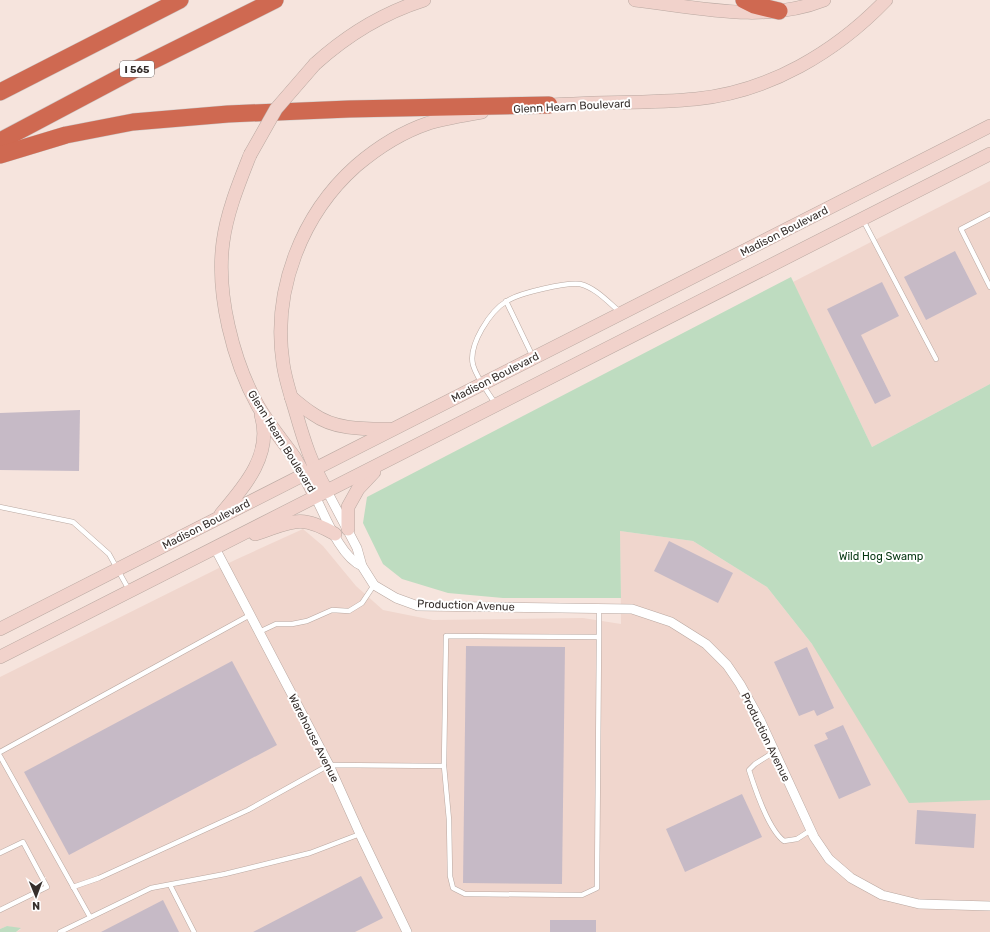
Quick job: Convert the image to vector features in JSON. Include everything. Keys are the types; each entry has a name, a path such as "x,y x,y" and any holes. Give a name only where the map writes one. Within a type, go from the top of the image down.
{"highway":[{"path":"0,92 180,0"},
{"name":"I 565","path":"0,141 132,71 275,0"},
{"path":"744,0 754,5 779,11"},
{"path":"0,155 66,135 133,122 228,114 549,105"}],"main road":[{"name":"Glenn Hearn Boulevard","path":"321,493 309,472 295,459 259,408 249,389 236,356 224,303 222,282 223,243 226,224 234,197 250,155 276,109 315,64 342,41 363,27 389,14 424,0"},
{"path":"635,0 733,12 758,13 779,11 809,5 824,0"},
{"name":"Glenn Hearn Boulevard","path":"309,472 307,451 291,397 283,363 281,336 286,283 303,235 314,213 330,192 348,174 385,144 429,123 483,112 549,105 697,99 726,95 754,87 798,67 827,51 868,19 886,0"},
{"name":"Madison Boulevard","path":"0,629 990,126"},
{"path":"0,657 321,493 381,465 990,154"},
{"path":"291,397 313,415 333,424 355,428 392,429"},
{"path":"217,518 252,475 261,449 265,428 259,408"},
{"path":"348,529 348,507 358,489 381,465"},
{"path":"215,548 294,522 306,521 318,524 335,534"}],"street":[{"name":"Production Avenue","path":"321,493 348,529 357,548 362,566 374,585 396,598 418,606 599,608 632,610 665,620 706,644 727,665 740,684 760,720 811,830 829,859 851,878 882,895 919,904 990,906"},
{"name":"Production Avenue","path":"321,493 335,534 353,563 362,566"},
{"name":"Warehouse Avenue","path":"215,548 329,765 407,932"}],"lane":[{"path":"990,214 961,229 990,287"},
{"path":"862,219 936,359"},
{"path":"497,406 473,365 474,345 489,317 506,301 522,294 560,284 580,284 597,291 621,313"},
{"path":"506,301 533,358"},
{"path":"0,507 73,522 109,554 130,591"},
{"path":"259,632 276,624 292,624 306,621 332,610 349,612 362,604 374,585"},
{"path":"599,608 599,637 597,888 582,895 465,894 453,888 450,876 449,820 444,766 446,636 599,637"},
{"path":"0,752 250,615"},
{"path":"774,752 755,764 749,770 758,796 778,836 784,841 797,839 811,830"},
{"path":"0,756 90,917"},
{"path":"73,887 99,878 248,810 329,765 444,766"},
{"path":"60,932 151,888 225,874 310,853 360,834"},
{"path":"0,853 23,842 47,887 0,910"},
{"path":"170,885 194,932"}],"shaded area":[{"path":"990,181 990,384 872,447 793,282"},
{"path":"303,529 323,546 356,586 383,610 433,620 583,618 621,624 620,531 693,541 767,587 812,644 990,800 990,932 16,932 21,929 7,926 0,929 0,677 235,560"}],"green space":[{"name":"Wild Hog Swamp","path":"791,277 872,447 990,384 990,800 909,803 812,644 767,587 693,541 620,531 621,598 503,598 448,593 402,579 383,564 363,523 367,497"},
{"path":"7,926 21,928 16,932 0,932 0,929"}],"building":[{"path":"955,251 977,294 926,320 904,277"},
{"path":"882,282 899,316 861,335 891,396 875,404 827,309"},
{"path":"80,410 79,471 0,470 0,413"},
{"path":"669,541 733,573 718,603 654,571"},
{"path":"466,646 565,647 562,884 463,883"},
{"path":"807,647 834,708 817,716 814,710 799,716 774,662"},
{"path":"232,661 277,745 69,855 24,772"},
{"path":"843,725 871,785 839,799 814,745 828,739 825,733"},
{"path":"742,794 762,837 685,872 666,829"},
{"path":"917,810 976,814 974,848 915,844"},
{"path":"361,876 383,918 355,932 253,932"},
{"path":"163,900 179,932 101,932"},
{"path":"550,920 596,920 596,932 550,932"}]}
